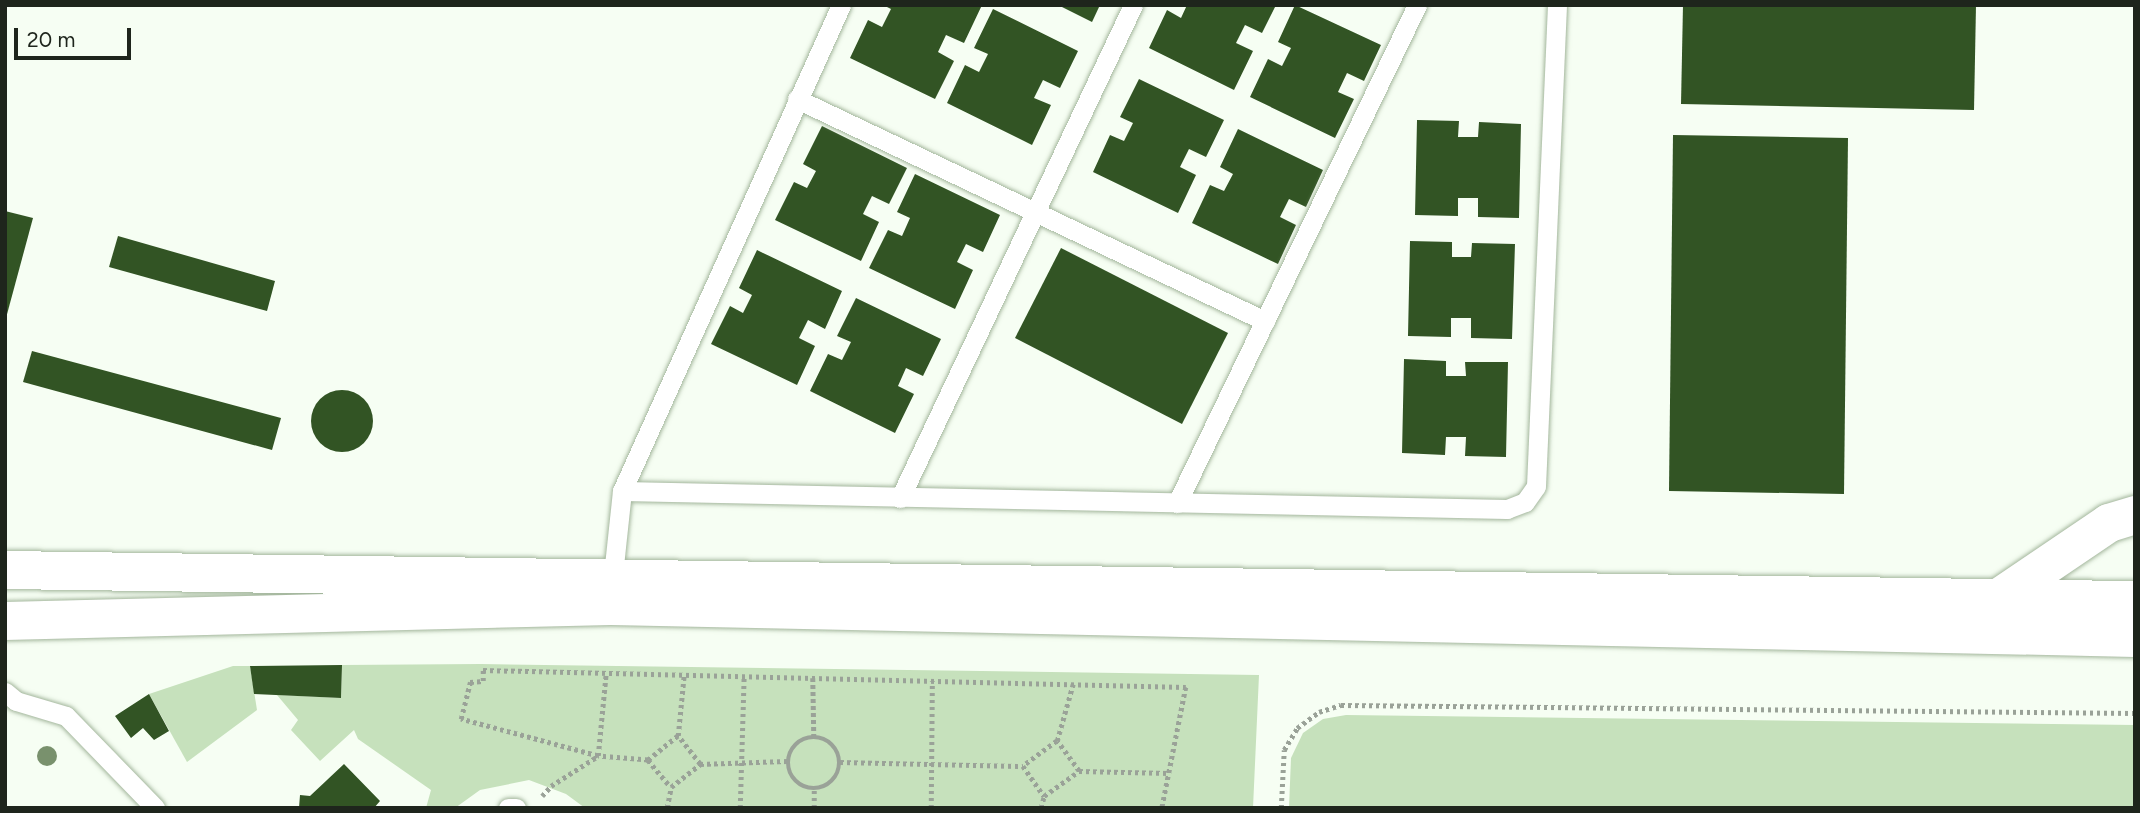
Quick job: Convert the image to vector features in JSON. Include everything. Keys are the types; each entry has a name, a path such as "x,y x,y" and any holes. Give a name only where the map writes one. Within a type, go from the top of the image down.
{"main road":[{"path":"1945,635 2109,523 2135,515"},
{"path":"5,570 1945,635 2135,638"},
{"path":"5,621 612,591 2135,600"},
{"path":"5,651 22,634 55,619"}],"lane":[{"path":"612,591 622,491 841,5"},
{"path":"900,498 1133,5"},
{"path":"1177,503 1417,5"},
{"path":"622,491 1507,509 1525,502 1536,486 1557,5"},
{"path":"797,99 1265,321"},
{"path":"9,699 66,716 155,808"},
{"path":"508,808 516,808"}],"path":[{"path":"678,736 648,760 598,756 461,719 470,682 483,681 483,670 1186,687 1162,808"},
{"path":"598,756 606,673"},
{"path":"684,675 678,736 700,764"},
{"path":"740,808 744,677"},
{"path":"813,678 814,736"},
{"path":"930,808 932,681"},
{"path":"840,762 1023,766 1057,741 1073,684"},
{"path":"1281,808 1284,750 1290,739 1319,712 1341,705 2135,713"},
{"path":"814,736 830,742 840,762 833,781 814,789 794,781 788,761 797,742 814,736"},
{"path":"1057,741 1079,771"},
{"path":"538,800 551,786 598,756"},
{"path":"648,760 671,787"},
{"path":"667,808 671,787 700,764 788,761"},
{"path":"1023,766 1044,796"},
{"path":"1041,808 1044,796 1079,771 1169,773"},
{"path":"814,789 814,808"}],"green space":[{"path":"481,664 1259,675 1253,808 585,808 566,794 529,780 480,790 455,808 426,808 431,790 358,739 354,730 320,761 291,730 298,720 277,695 341,698 342,665"},
{"path":"233,666 250,666 257,710 187,762 149,694"},
{"path":"1346,715 2135,725 2135,808 1289,808 1291,758 1303,733 1323,719"}],"building":[{"path":"883,5 982,5 964,43 946,35 938,52 954,61 935,99 850,58 868,20 882,27 891,9"},
{"path":"1058,5 1100,5 1092,22"},
{"path":"1187,5 1276,5 1262,33 1245,25 1236,43 1253,51 1234,90 1149,48 1167,10 1181,18"},
{"path":"1295,5 1381,45 1364,81 1347,73 1338,92 1354,99 1335,138 1250,97 1268,59 1282,66 1291,48 1278,42"},
{"path":"1683,5 1976,5 1974,110 1681,104"},
{"path":"993,9 1078,51 1060,88 1043,80 1034,98 1051,105 1032,145 947,103 965,65 979,72 988,54 974,48"},
{"path":"1139,79 1224,120 1206,157 1189,149 1180,167 1196,175 1178,213 1093,172 1110,135 1124,141 1133,123 1120,117"},
{"path":"1417,120 1459,121 1458,137 1478,137 1479,122 1521,124 1519,218 1478,217 1478,198 1458,198 1458,216 1415,215"},
{"path":"822,126 907,168 889,204 872,196 863,214 879,222 861,261 775,220 794,182 807,188 816,171 803,164"},
{"path":"1238,129 1323,170 1306,207 1289,199 1280,217 1296,225 1278,264 1192,223 1210,185 1224,191 1233,174 1220,167"},
{"path":"1673,135 1848,138 1844,494 1669,491"},
{"path":"915,174 1000,215 983,252 966,244 957,262 973,270 955,309 869,268 888,230 902,236 910,218 897,212"},
{"path":"5,211 33,218 6,318 5,318"},
{"path":"118,236 275,281 267,311 109,267"},
{"path":"1410,241 1452,242 1452,257 1471,257 1472,243 1515,244 1512,339 1471,338 1471,318 1451,318 1451,337 1408,336"},
{"path":"1061,248 1228,333 1182,424 1015,338"},
{"path":"757,250 842,291 825,329 808,320 799,338 815,346 797,385 711,344 730,306 743,313 752,295 739,288"},
{"path":"856,298 941,339 923,376 906,368 898,386 914,394 895,433 810,391 828,354 842,360 851,342 837,336"},
{"path":"32,351 281,418 272,450 23,382"},
{"path":"1404,359 1446,361 1446,376 1466,376 1465,362 1508,362 1506,457 1465,456 1466,437 1446,437 1445,455 1402,453"},
{"path":"342,390 354,392 364,399 371,409 371,433 364,443 354,450 342,452 330,450 320,443 313,433 311,421 313,409 320,399 330,392"},
{"path":"342,665 341,698 254,694 250,666"},
{"path":"149,694 169,731 154,740 143,728 131,738 115,716"},
{"path":"344,764 380,801 374,808 299,808 300,795 310,796"}]}
